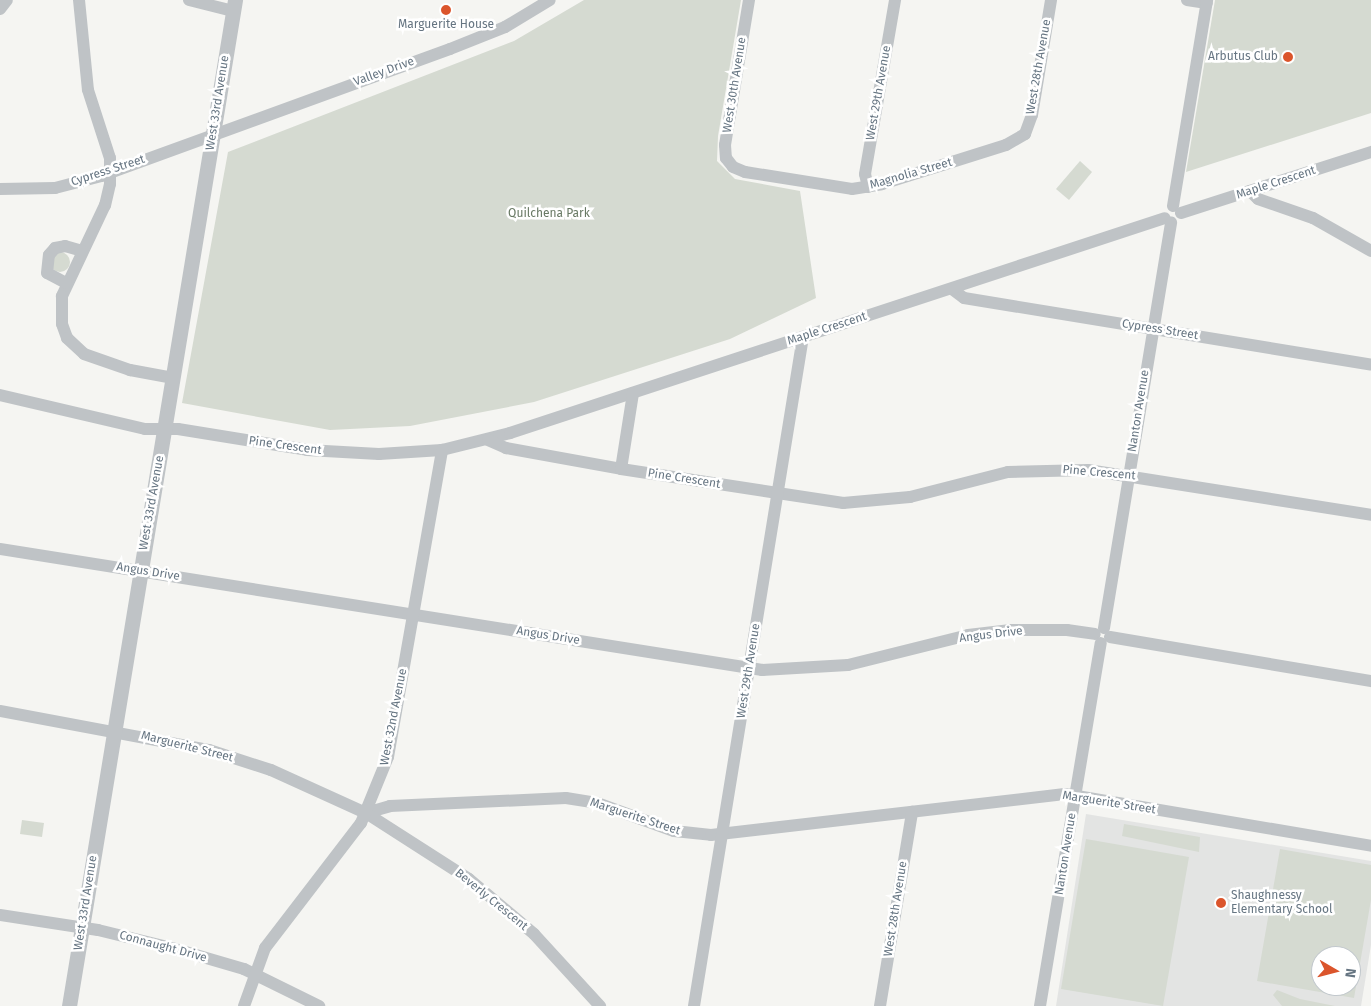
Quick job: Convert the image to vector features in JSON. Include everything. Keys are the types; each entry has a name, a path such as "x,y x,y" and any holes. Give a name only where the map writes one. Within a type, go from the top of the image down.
{"street":[{"path":"0,9 7,0"},
{"path":"80,0 88,90 110,158 110,172 105,205 66,284 60,310 67,338 74,346 95,359 173,378"},
{"path":"189,0 234,6"},
{"name":"Valley Drive","path":"213,134 450,49 505,27 550,0"},
{"name":"West 30th Avenue","path":"733,167 726,158 725,145 749,0"},
{"name":"West 29th Avenue","path":"868,186 865,174 895,0"},
{"name":"West 28th Avenue","path":"1025,134 1032,115 1051,0"},
{"path":"1168,220 1166,210 1177,209 1207,2 1187,0"},
{"name":"West 33rd Avenue","path":"69,1006 234,6"},
{"name":"Cypress Street","path":"0,189 55,188 110,172 213,134"},
{"name":"Magnolia Street","path":"733,167 815,184 852,189 868,186 1006,145 1025,134"},
{"name":"Maple Crescent","path":"1177,209 1250,191 1371,152"},
{"path":"1250,191 1258,200 1313,218 1371,251"},
{"name":"Maple Crescent","path":"488,440 1168,220"},
{"name":"Nanton Avenue","path":"1040,1006 1153,329 1168,220"},
{"path":"66,284 47,273 48,255 55,248 66,246 82,251"},
{"name":"Cypress Street","path":"952,289 964,298 1371,365"},
{"name":"West 29th Avenue","path":"694,1006 803,337"},
{"path":"621,469 633,393"},
{"name":"Pine Crescent","path":"0,394 145,428 351,454 442,450 488,440 506,448 621,469 778,494 843,502 883,501 1008,472 1088,470 1129,475 1371,515"},
{"name":"West 32nd Avenue","path":"244,1006 254,974 282,922 340,854 366,813 388,757 442,450"},
{"name":"Angus Drive","path":"0,549 750,668 848,666 968,635 1012,630 1067,630 1371,681"},
{"name":"Marguerite Street","path":"0,711 114,730 209,750 271,770 366,813 390,806 566,798 597,803 674,831 723,834 1039,796 1076,796 1371,846"},
{"name":"West 28th Avenue","path":"880,1006 912,812"},
{"name":"Beverly Crescent","path":"366,813 469,879 534,934 600,1006"},
{"name":"Connaught Drive","path":"0,915 82,928 172,948 254,974 319,1006"}],"shaded area":[{"name":"Shaughnessy Elementary School","path":"1086,814 1371,861 1371,945 1361,1006 1056,1006"}],"green space":[{"name":"Quilchena Park","path":"584,0 741,0 718,136 717,161 735,179 800,191 816,298 730,339 534,402 410,426 330,430 182,403 228,152 514,41"},
{"name":"Arbutus Club","path":"1215,0 1371,0 1371,113 1186,172"},
{"path":"1080,161 1092,172 1069,200 1056,189"},
{"path":"60,252 67,255 70,262 67,269 60,272 53,269 50,262 53,255"},
{"path":"22,820 44,823 42,837 20,834"},
{"path":"1124,824 1200,837 1199,852 1122,836"},
{"path":"1086,839 1189,857 1163,1006 1061,989"},
{"path":"1280,849 1371,865 1371,900 1361,958 1361,946 1311,946 1311,990 1257,981"},
{"path":"1277,990 1300,999 1335,1006 1282,1006 1273,995"}],"place":[{"name":"Marguerite House","path":"446,10"},
{"name":"Arbutus Club","path":"1288,57"},
{"name":"Shaughnessy Elementary School","path":"1221,903"}]}
